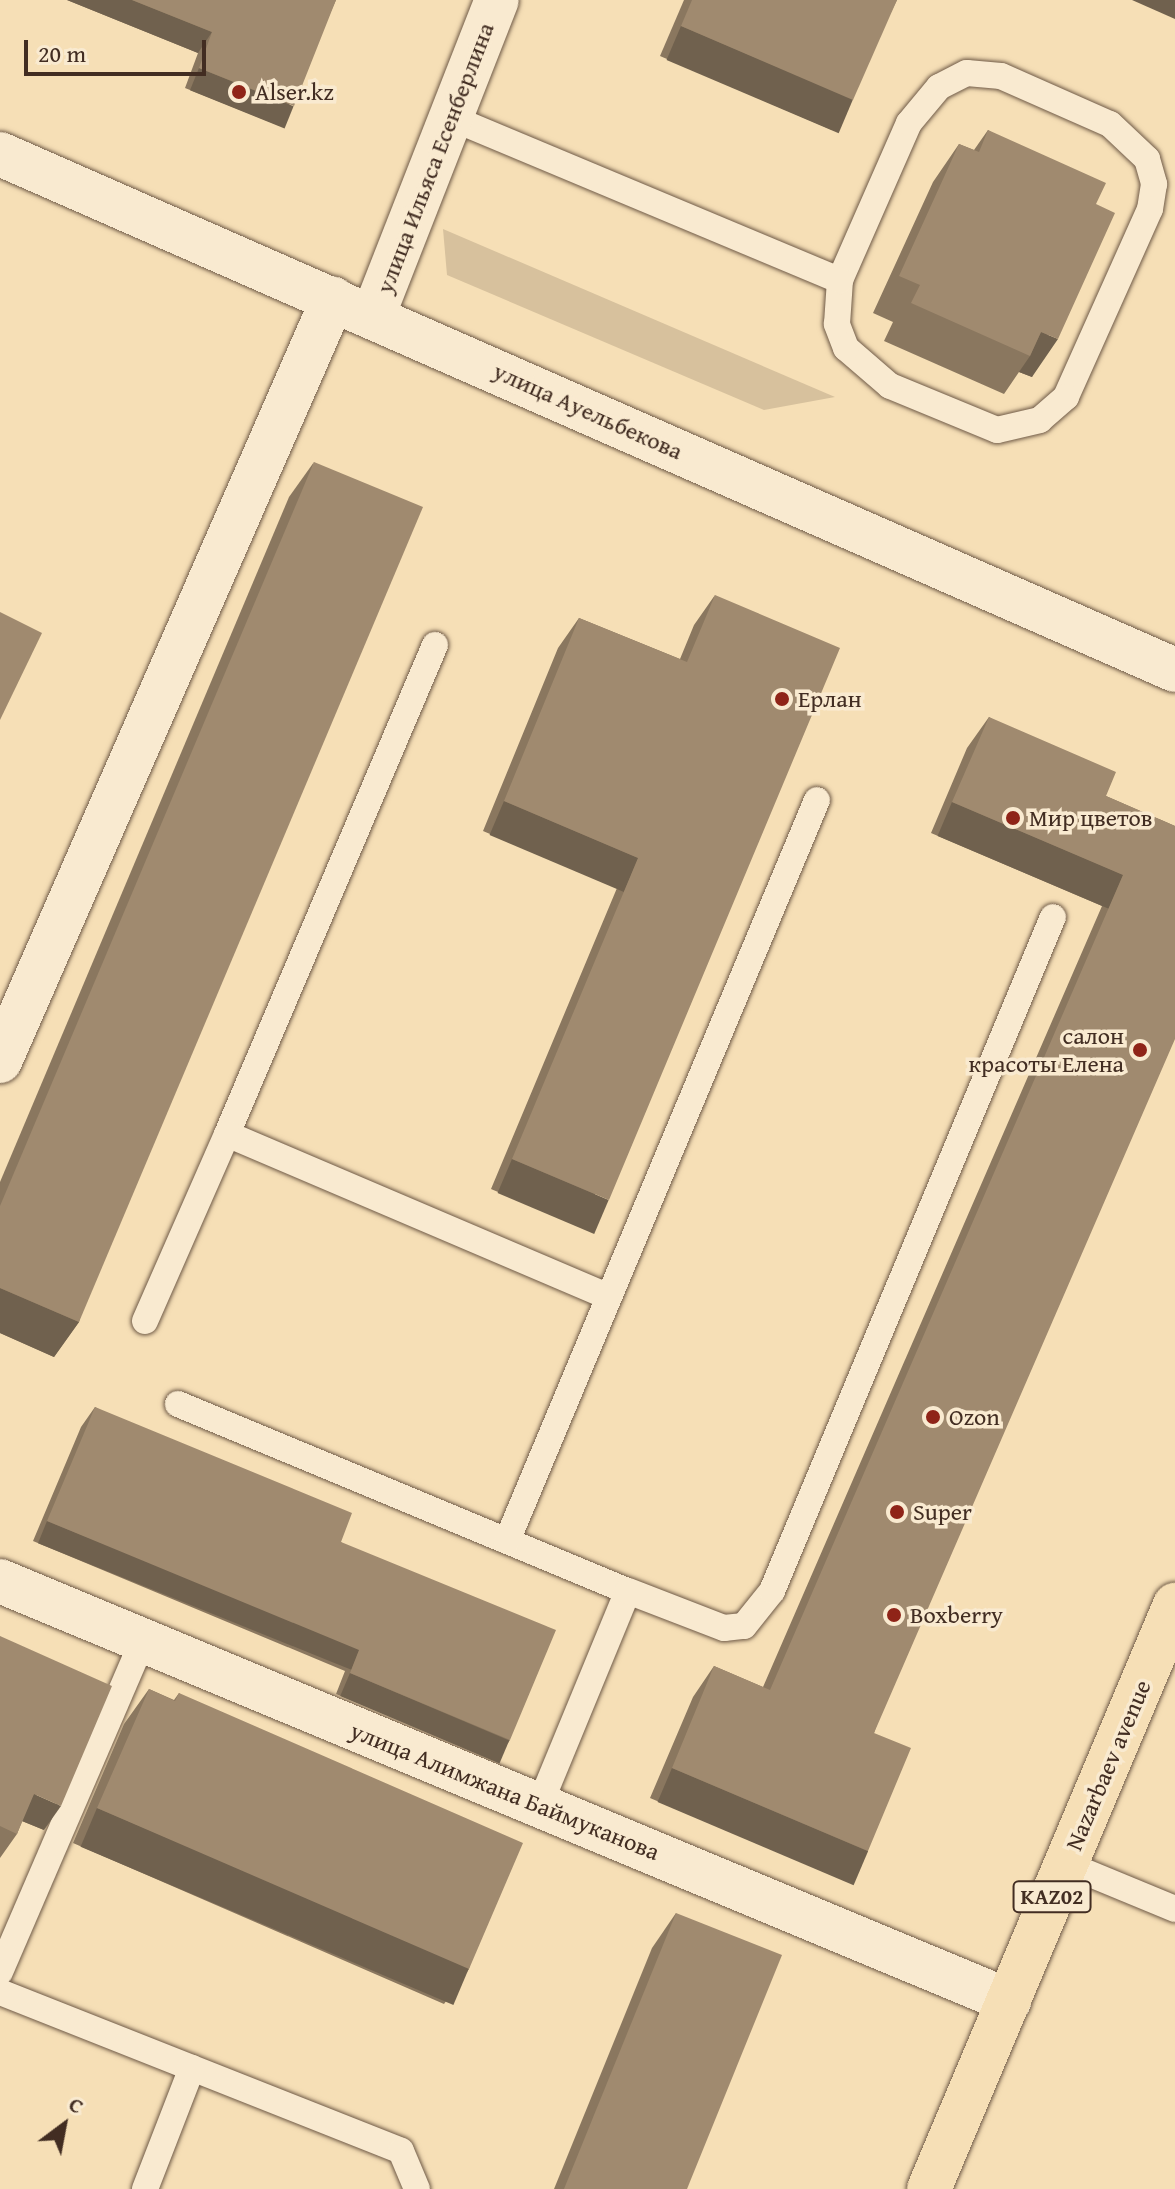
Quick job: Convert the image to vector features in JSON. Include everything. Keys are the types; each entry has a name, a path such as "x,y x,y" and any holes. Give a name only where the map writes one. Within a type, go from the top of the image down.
{"highway":[{"name":"Nazarbaev avenue","path":"929,2189 1175,1605"}],"street":[{"name":"улица Ильяса Есенберлина","path":"373,316 447,116 497,0"},
{"name":"улица Ауельбекова","path":"0,154 1175,670"},
{"path":"0,1061 333,299"},
{"name":"улица Алимжана Баймуканова","path":"0,1581 1009,2001"}],"lane":[{"path":"967,73 1001,76 1110,124 1147,159 1154,184 1150,209 1066,397 1040,420 997,430 974,426 890,386 846,348 837,324 840,280 909,123 939,87 967,73"},
{"path":"447,116 840,280"},
{"path":"145,1321 435,645"},
{"path":"507,1541 817,800"},
{"path":"178,1404 628,1591 724,1628 744,1626 760,1611 1053,917"},
{"path":"227,1134 609,1297"},
{"path":"540,1804 628,1591"},
{"path":"0,1972 142,1642"},
{"path":"1066,1864 1175,1909"},
{"path":"0,1992 401,2151 417,2189"},
{"path":"145,2189 192,2068"}],"shaded area":[{"path":"443,229 835,397 764,410 447,275"}],"building":[{"path":"132,0 336,0 294,106 199,68 212,32"},
{"path":"692,0 897,0 853,100 681,26"},
{"path":"988,130 1106,183 1096,204 1115,213 1058,339 1041,332 1030,356 911,303 920,285 899,276 959,144 979,152"},
{"path":"314,462 423,507 79,1322 0,1288 0,1206"},
{"path":"715,595 840,648 609,1200 512,1159 638,858 504,801 579,618 687,662"},
{"path":"0,612 42,633 0,720"},
{"path":"989,717 1116,772 1106,796 1175,826 1175,1039 874,1733 911,1748 868,1851 672,1768 714,1666 770,1690 1123,875 952,802"},
{"path":"95,1407 352,1513 341,1542 556,1630 510,1740 350,1673 359,1650 47,1521"},
{"path":"0,1636 112,1686 61,1806 34,1794 17,1834 0,1826"},
{"path":"149,1689 175,1701 179,1693 523,1843 469,1969 97,1808"},
{"path":"676,1913 782,1955 687,2189 564,2189"}],"place":[{"name":"Alser.kz","path":"239,92"},
{"name":"Ерлан","path":"782,699"},
{"name":"Мир цветов","path":"1013,818"},
{"name":"салон красоты Елена","path":"1140,1050"},
{"name":"Ozon","path":"933,1417"},
{"name":"Super","path":"897,1512"},
{"name":"Boxberry","path":"894,1615"}]}
